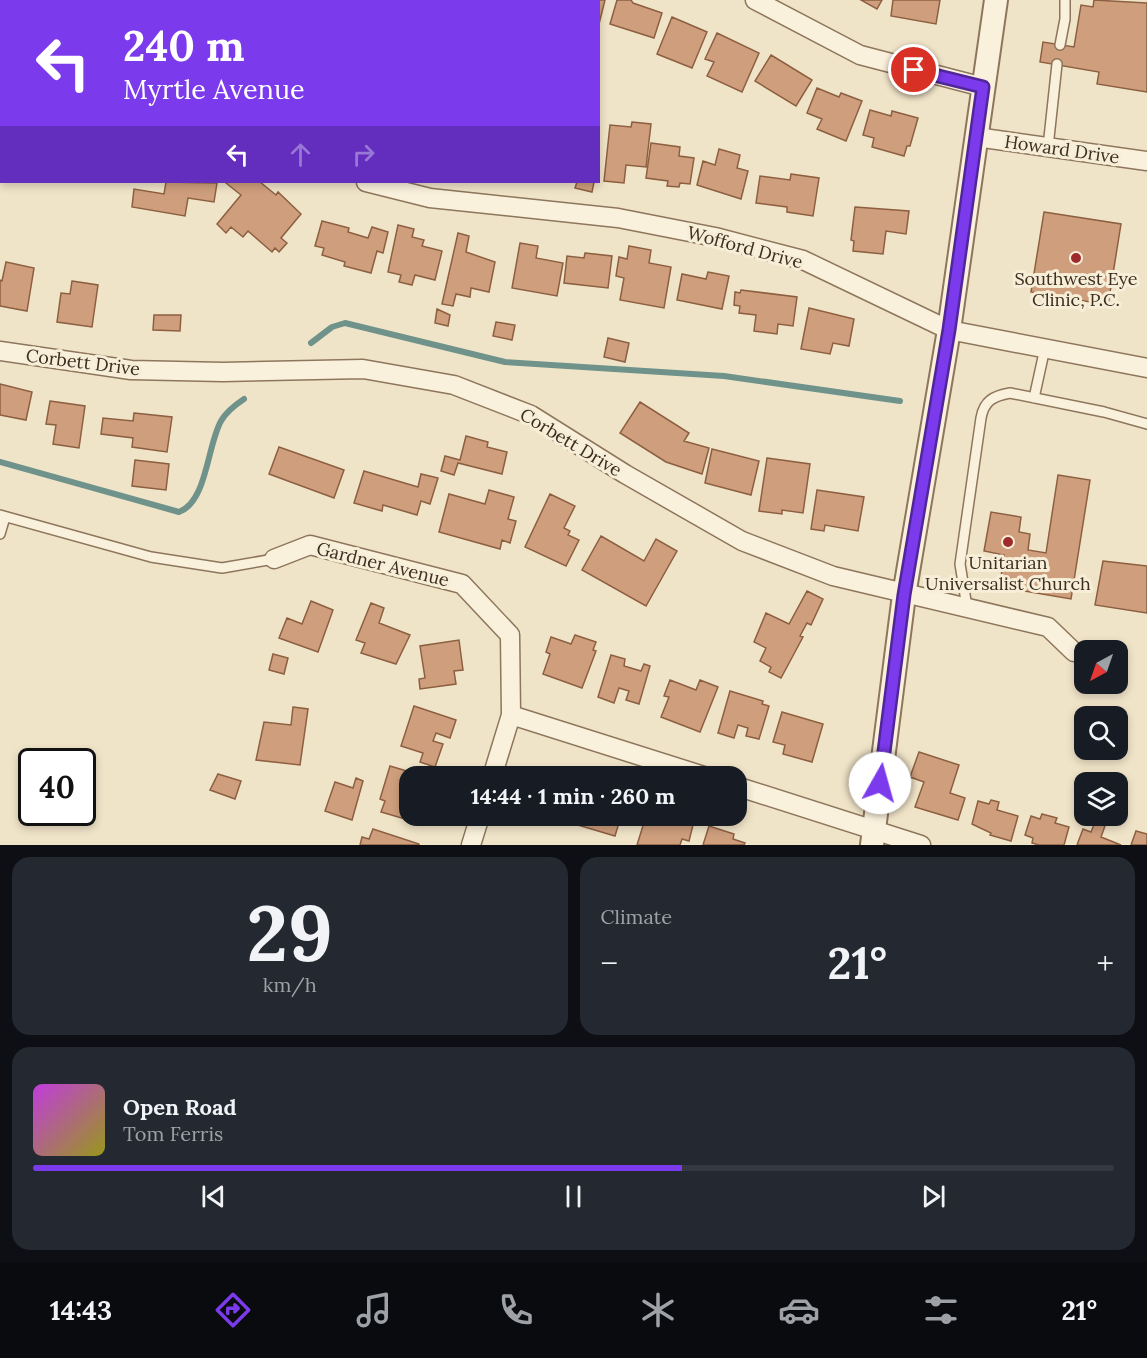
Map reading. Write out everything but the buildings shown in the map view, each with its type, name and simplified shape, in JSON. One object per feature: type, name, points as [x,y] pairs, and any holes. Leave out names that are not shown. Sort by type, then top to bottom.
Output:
[{"type":"street","points":[[755,0],[860,55],[983,87]]},
{"type":"street","points":[[873,837],[904,595],[949,330],[996,0]]},
{"type":"street","name":"Howard Drive","points":[[976,137],[1147,161]]},
{"type":"street","name":"Wofford Drive","points":[[370,183],[430,198],[618,218],[715,237],[803,261],[949,330],[1147,368]]},
{"type":"street","name":"Corbett Drive","points":[[0,351],[131,370],[222,372],[363,369],[454,385],[531,415],[625,474],[742,540],[833,576],[904,595],[967,607],[1048,627],[1074,652]]},
{"type":"street","name":"Gardner Avenue","points":[[273,559],[310,545],[462,584],[510,635],[511,715],[495,766]]},
{"type":"street","points":[[511,715],[672,766]]},
{"type":"street","points":[[747,790],[873,837],[921,845]]},
{"type":"street","points":[[471,845],[477,826]]},
{"type":"lane","points":[[1060,45],[1065,19],[1065,0]]},
{"type":"lane","points":[[1047,147],[1057,64]]},
{"type":"lane","points":[[1034,398],[1045,348]]},
{"type":"lane","points":[[967,607],[960,564],[982,409],[996,395],[1010,393],[1104,412],[1147,424]]},
{"type":"lane","points":[[0,534],[3,516],[163,559],[222,568],[273,559]]},
{"type":"waterway","points":[[311,343],[332,327],[345,323],[505,362],[724,376],[900,401]]},
{"type":"waterway","points":[[0,462],[179,512],[188,506],[201,485],[221,421],[244,399]]},
{"type":"place","name":"Southwest Eye Clinic, P.C.","points":[[1076,258]]},
{"type":"place","name":"Unitarian Universalist Church","points":[[1008,542]]},
{"type":"route","points":[[880,783],[904,595],[949,330],[983,87],[914,70]]}]
